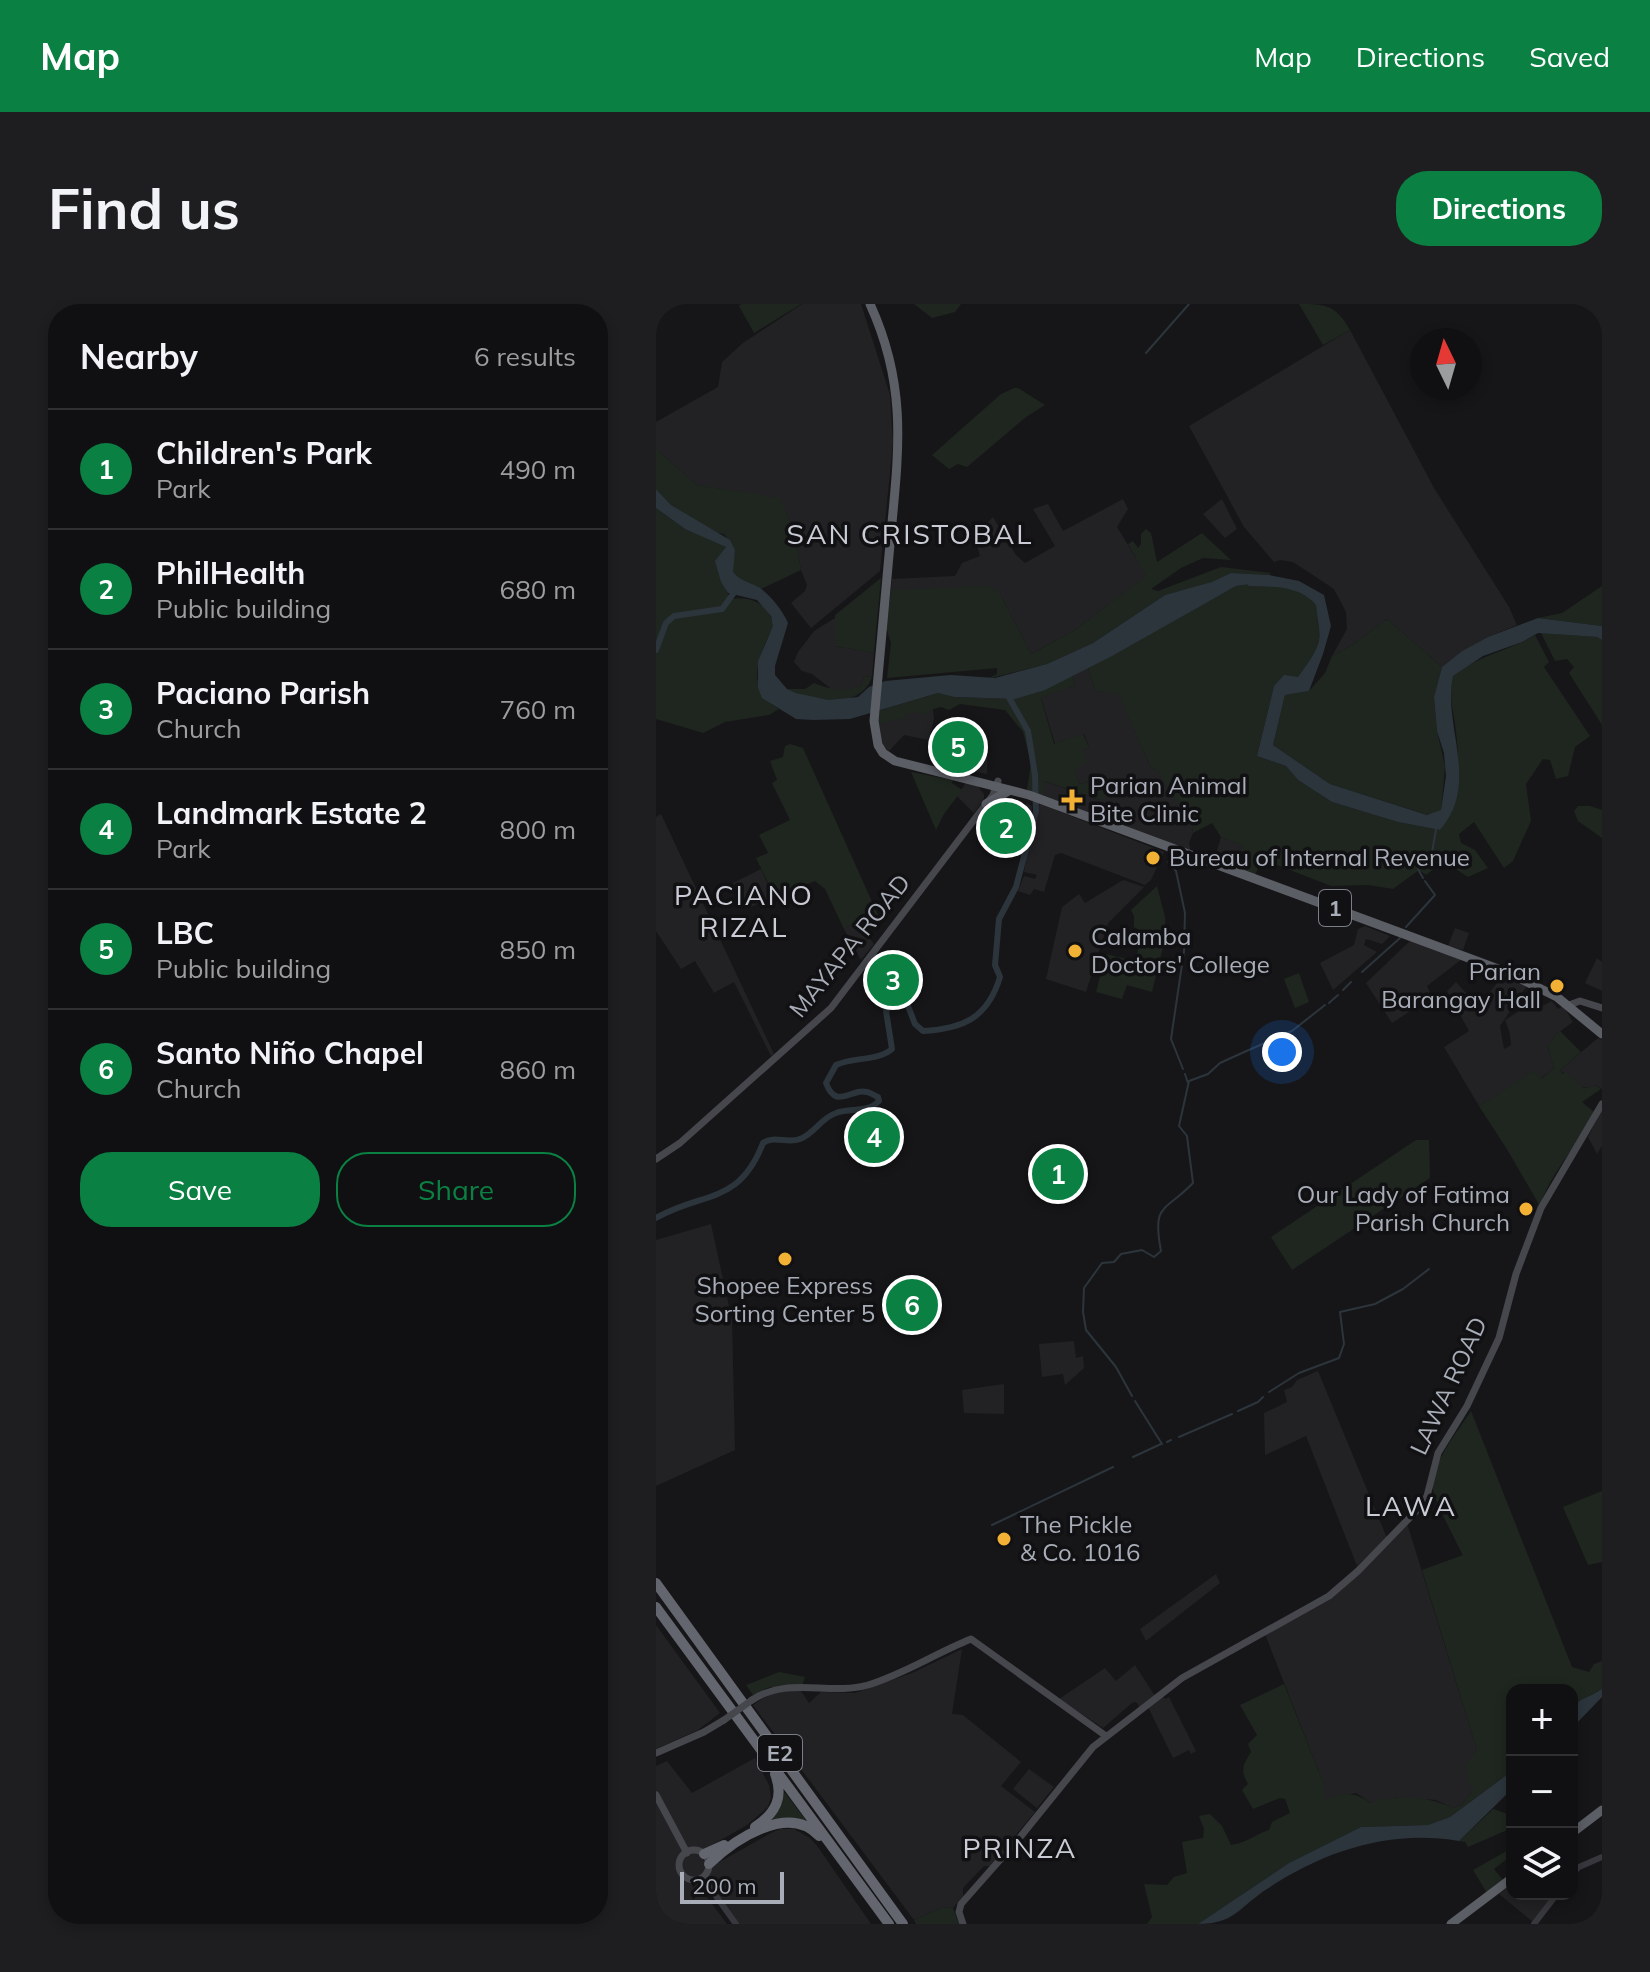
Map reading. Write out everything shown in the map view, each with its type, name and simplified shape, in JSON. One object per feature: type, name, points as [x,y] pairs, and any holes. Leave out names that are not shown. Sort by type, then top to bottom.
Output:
[{"type":"highway","name":"1","points":[[870,304],[887,347],[895,379],[900,433],[874,721],[878,745],[889,758],[907,765],[995,783],[1029,795]]},
{"type":"highway","name":"1","points":[[959,776],[965,774],[1044,800],[1509,973],[1569,1005],[1602,1034]]},
{"type":"highway","points":[[976,781],[985,790],[986,804],[1010,790]]},
{"type":"highway","name":"E2","points":[[656,1583],[903,1924]]},
{"type":"highway","name":"E2","points":[[656,1607],[889,1924]]},
{"type":"highway","points":[[707,1859],[715,1850],[754,1828],[775,1809],[779,1789],[765,1754]]},
{"type":"highway","points":[[1578,1828],[1602,1810]]},
{"type":"highway","points":[[707,1859],[767,1827],[793,1821],[809,1826],[833,1847]]},
{"type":"highway","points":[[1451,1924],[1506,1883]]},
{"type":"main road","name":"MAYAPA ROAD","points":[[656,1159],[680,1143],[831,1008],[986,804],[995,783]]},
{"type":"main road","points":[[1569,1005],[1574,1001],[1583,1001],[1602,1008]]},
{"type":"main road","name":"LAWA ROAD","points":[[963,1924],[959,1912],[961,1904],[1021,1836],[1087,1753],[1182,1678],[1329,1596],[1417,1512],[1425,1501],[1438,1453],[1467,1406],[1499,1338],[1516,1274],[1541,1208],[1589,1131],[1602,1104]]},
{"type":"main road","points":[[656,1753],[704,1732],[774,1689],[800,1686],[831,1690],[868,1684],[971,1639],[1106,1736]]},
{"type":"main road","points":[[656,1795],[687,1853]]},
{"type":"main road","points":[[696,1851],[707,1859],[708,1872],[703,1878],[695,1880],[683,1875],[680,1863],[687,1853],[696,1851]]},
{"type":"street","points":[[1578,1868],[1602,1857]]},
{"type":"street","points":[[703,1878],[736,1924]]},
{"type":"street","points":[[1534,1924],[1552,1900]]},
{"type":"shaded area","points":[[801,304],[754,333],[739,306]]},
{"type":"shaded area","points":[[802,304],[861,304],[890,395],[893,443],[880,571],[811,628],[791,603],[805,591],[807,585],[794,530],[780,499],[697,485],[656,449],[656,422],[718,387],[722,362],[743,343]]},
{"type":"shaded area","points":[[914,304],[961,304],[955,312],[932,318]]},
{"type":"shaded area","points":[[1299,304],[1335,311],[1350,330],[1323,345]]},
{"type":"shaded area","points":[[1350,330],[1434,488],[1509,607],[1517,625],[1462,651],[1442,667],[1387,619],[1332,656],[1347,629],[1346,612],[1334,589],[1293,562],[1274,562],[1244,527],[1189,426]]},
{"type":"shaded area","points":[[1014,388],[1045,405],[1026,417],[967,467],[958,464],[949,469],[932,455],[1001,394]]},
{"type":"shaded area","points":[[656,449],[697,485],[780,498],[794,530],[801,570],[761,589],[738,579],[732,572],[735,550],[724,534],[713,532],[671,505],[656,489]]},
{"type":"shaded area","points":[[656,489],[671,505],[730,540],[735,550],[733,572],[760,588],[783,613],[788,623],[775,675],[787,689],[828,700],[858,697],[869,687],[885,681],[951,675],[995,678],[1047,664],[1093,643],[1165,595],[1212,582],[1231,573],[1269,575],[1299,581],[1324,595],[1331,626],[1309,691],[1285,695],[1273,745],[1330,784],[1427,815],[1441,810],[1446,776],[1434,697],[1442,667],[1462,651],[1488,637],[1538,618],[1602,626],[1602,640],[1597,637],[1538,633],[1483,656],[1453,676],[1451,695],[1458,754],[1458,793],[1452,812],[1440,830],[1398,822],[1332,802],[1298,780],[1286,766],[1257,756],[1274,686],[1284,675],[1298,677],[1318,645],[1315,596],[1304,589],[1272,581],[1236,586],[1112,656],[1045,690],[1015,699],[954,697],[938,693],[850,719],[796,719],[762,698],[758,688],[758,661],[773,626],[771,616],[757,600],[728,593],[715,561],[726,547],[685,529],[656,508]]},
{"type":"shaded area","points":[[1123,499],[1128,509],[1117,527],[1147,576],[1075,630],[1031,654],[1000,594],[891,590],[892,579],[955,576],[962,563],[980,556],[974,536],[993,517],[1016,555],[1025,563],[1055,546],[1033,509],[1048,504],[1063,531]]},
{"type":"shaded area","points":[[1222,499],[1237,529],[1225,538],[1203,514]]},
{"type":"shaded area","points":[[656,508],[685,529],[723,544],[726,548],[719,568],[730,599],[752,600],[768,612],[774,626],[763,648],[757,671],[761,692],[779,709],[769,715],[725,722],[703,733],[656,719]]},
{"type":"shaded area","points":[[1146,529],[1151,533],[1157,562],[1202,533],[1231,560],[1203,558],[1181,568],[1151,589],[1158,591],[1221,567],[1271,573],[1231,573],[1212,583],[1165,595],[1093,643],[1047,664],[987,679],[997,674],[997,668],[887,678],[891,643],[886,627],[891,590],[989,586],[1000,594],[1031,654],[1075,630],[1146,576],[1128,544],[1133,541],[1138,548],[1141,534]]},
{"type":"shaded area","points":[[881,578],[874,653],[835,646],[835,615]]},
{"type":"shaded area","points":[[1272,581],[1304,589],[1315,596],[1319,639],[1314,654],[1298,678],[1274,686],[1257,756],[1286,766],[1298,780],[1332,802],[1398,822],[1440,830],[1451,804],[1458,761],[1451,697],[1453,676],[1535,635],[1549,662],[1544,667],[1590,736],[1575,747],[1568,776],[1556,779],[1550,760],[1543,759],[1526,784],[1531,821],[1513,861],[1504,868],[1474,822],[1459,834],[1461,843],[1475,850],[1488,868],[1468,877],[1451,866],[1439,865],[1426,875],[1419,870],[1393,889],[1368,885],[1331,886],[1262,859],[1255,875],[1236,868],[1244,846],[1221,837],[1212,823],[1193,833],[1192,825],[1184,814],[1185,807],[1176,801],[1157,770],[1151,768],[1118,693],[1095,691],[1088,667],[1236,586]]},
{"type":"shaded area","points":[[1602,586],[1602,626],[1538,618],[1562,613]]},
{"type":"shaded area","points":[[835,618],[835,646],[874,653],[872,676],[864,677],[861,686],[848,690],[834,691],[812,674],[802,671],[794,662],[814,631]]},
{"type":"shaded area","points":[[1387,619],[1442,667],[1434,697],[1445,766],[1441,811],[1428,815],[1330,784],[1273,745],[1285,695],[1309,691],[1325,673],[1332,656]]},
{"type":"shaded area","points":[[1541,633],[1597,637],[1602,640],[1602,725],[1569,673],[1574,667],[1567,659],[1555,661]]},
{"type":"shaded area","points":[[1088,667],[1095,691],[1118,692],[1151,768],[1157,770],[1185,808],[1184,814],[1192,825],[1191,851],[1043,796],[1043,781],[1100,800],[1103,778],[1080,784],[1073,768],[1089,747],[1084,734],[1055,744],[1041,697],[1075,685],[1072,675]]},
{"type":"shaded area","points":[[1072,675],[1075,685],[1041,698],[1054,744],[1083,734],[1089,747],[1083,751],[1087,763],[1074,769],[1080,784],[1103,778],[1109,796],[1100,800],[1044,781],[1043,796],[1027,790],[1031,763],[1023,732],[1005,710],[960,704],[949,710],[941,707],[930,710],[927,715],[917,712],[877,724],[878,711],[938,693],[954,697],[1015,699]]},
{"type":"shaded area","points":[[872,676],[867,687],[858,694],[836,700],[823,700],[787,689],[805,689],[814,683],[843,690],[861,686],[864,677]]},
{"type":"shaded area","points":[[932,702],[934,719],[929,740],[904,735],[889,751],[883,746],[876,721]]},
{"type":"shaded area","points":[[956,724],[988,737],[987,774],[941,765]]},
{"type":"shaded area","points":[[790,744],[803,748],[878,915],[870,925],[865,916],[844,929],[825,889],[815,881],[775,897],[756,858],[768,853],[759,835],[790,820],[772,783],[777,780],[770,761],[783,757],[785,746]]},
{"type":"shaded area","points":[[911,772],[953,780],[952,783],[962,790],[936,830]]},
{"type":"shaded area","points":[[967,781],[977,785],[984,794],[974,813],[957,796]]},
{"type":"shaded area","points":[[1000,798],[1002,810],[1010,817],[1017,808],[1021,810],[1027,803],[1032,806],[1018,852],[979,818],[992,802]]},
{"type":"shaded area","points":[[1040,804],[1164,852],[1151,880],[1145,885],[1061,853],[1055,855],[1044,892],[1034,889],[1030,895],[1018,891],[1024,876],[1035,879],[1037,875],[1024,872],[1031,831]]},
{"type":"shaded area","points":[[1578,806],[1602,810],[1602,838],[1578,821],[1574,811]]},
{"type":"shaded area","points":[[661,814],[774,1054],[771,1056],[734,982],[714,993],[695,961],[681,969],[656,931],[656,817]]},
{"type":"shaded area","points":[[1221,837],[1245,846],[1236,868],[1214,860]]},
{"type":"shaded area","points":[[761,869],[774,897],[746,909],[733,883]]},
{"type":"shaded area","name":"Calamba Doctors' College","points":[[1123,880],[1144,887],[1108,923],[1086,992],[1046,979],[1062,907],[1079,894],[1085,903]]},
{"type":"shaded area","points":[[1157,886],[1166,935],[1152,992],[1127,985],[1122,999],[1096,992],[1106,954],[1135,961],[1143,932],[1134,927],[1131,910]]},
{"type":"shaded area","points":[[856,921],[874,944],[861,960],[844,929]]},
{"type":"shaded area","points":[[1365,926],[1390,936],[1382,944],[1366,939],[1364,945],[1377,952],[1333,990],[1320,963],[1354,945],[1358,929]]},
{"type":"shaded area","points":[[1455,928],[1469,933],[1463,950],[1448,946]]},
{"type":"shaded area","points":[[1411,940],[1462,959],[1427,986],[1432,997],[1392,1023],[1366,983]]},
{"type":"shaded area","points":[[1597,958],[1602,962],[1602,991],[1585,983]]},
{"type":"shaded area","points":[[1299,973],[1309,1002],[1295,1008],[1284,979]]},
{"type":"shaded area","points":[[1503,975],[1528,984],[1500,1026],[1504,1049],[1511,1045],[1505,1020],[1532,1003],[1538,1008],[1552,1001],[1558,1009],[1563,1006],[1573,1022],[1555,1035],[1548,1048],[1554,1068],[1540,1079],[1534,1072],[1479,1106],[1444,1047],[1469,1031],[1447,991],[1456,982],[1481,1004]]},
{"type":"shaded area","points":[[1560,1031],[1581,1052],[1560,1070],[1582,1087],[1595,1085],[1601,1089],[1582,1102],[1594,1112],[1551,1181],[1540,1206],[1479,1106],[1534,1071],[1541,1079],[1554,1068],[1548,1048]]},
{"type":"shaded area","points":[[1598,1038],[1602,1040],[1602,1089],[1595,1085],[1590,1088],[1578,1086],[1560,1070]]},
{"type":"shaded area","points":[[1602,1110],[1602,1146],[1597,1154],[1588,1137]]},
{"type":"shaded area","points":[[1416,1140],[1429,1140],[1430,1178],[1292,1270],[1271,1237]]},
{"type":"shaded area","points":[[1050,1165],[1070,1171],[1065,1184],[1046,1177]]},
{"type":"shaded area","points":[[711,1224],[732,1320],[735,1450],[656,1486],[656,1240]]},
{"type":"shaded area","points":[[1074,1341],[1076,1358],[1083,1356],[1084,1368],[1065,1385],[1063,1374],[1042,1377],[1039,1344]]},
{"type":"shaded area","points":[[1318,1371],[1387,1538],[1357,1566],[1306,1436],[1265,1455],[1264,1413],[1287,1402],[1284,1390]]},
{"type":"shaded area","points":[[1004,1384],[1004,1414],[964,1413],[962,1390]]},
{"type":"shaded area","points":[[1471,1411],[1572,1667],[1589,1672],[1594,1664],[1602,1661],[1602,1689],[1578,1702],[1578,1684],[1506,1684],[1506,1775],[1450,1817],[1428,1825],[1361,1827],[1289,1863],[1198,1924],[1147,1924],[1152,1917],[1144,1884],[1167,1885],[1174,1877],[1187,1873],[1182,1842],[1203,1838],[1204,1829],[1199,1816],[1210,1814],[1222,1826],[1231,1845],[1269,1830],[1272,1822],[1290,1813],[1285,1799],[1280,1798],[1253,1809],[1242,1790],[1248,1784],[1243,1771],[1251,1752],[1248,1744],[1257,1735],[1240,1705],[1284,1684],[1324,1785],[1324,1800],[1348,1794],[1371,1803],[1380,1798],[1400,1797],[1427,1800],[1453,1808],[1462,1804],[1472,1792],[1465,1766],[1477,1750],[1422,1570],[1463,1555],[1433,1489],[1441,1458]]},
{"type":"shaded area","points":[[1602,1491],[1602,1562],[1588,1565],[1563,1507]]},
{"type":"shaded area","points":[[1407,1523],[1477,1750],[1472,1792],[1462,1804],[1453,1808],[1436,1800],[1396,1797],[1371,1803],[1356,1793],[1324,1801],[1324,1785],[1265,1634],[1333,1595]]},
{"type":"shaded area","points":[[1216,1574],[1220,1583],[1146,1641],[1140,1629]]},
{"type":"shaded area","points":[[656,1625],[720,1713],[698,1730],[656,1749]]},
{"type":"shaded area","points":[[962,1649],[952,1714],[963,1715],[1021,1762],[1001,1786],[1035,1812],[990,1866],[984,1866],[963,1888],[963,1896],[953,1908],[943,1907],[914,1920],[753,1705],[768,1695],[799,1688],[809,1703],[821,1692],[855,1693],[912,1673]]},
{"type":"shaded area","points":[[1135,1665],[1155,1696],[1140,1708],[1136,1702],[1132,1703],[1103,1728],[1059,1699],[1105,1668],[1116,1681]]},
{"type":"shaded area","points":[[779,1672],[805,1677],[802,1687],[770,1687],[753,1695],[746,1685]]},
{"type":"shaded area","points":[[1602,1689],[1602,1697],[1578,1722],[1578,1702]]},
{"type":"shaded area","points":[[1162,1695],[1165,1699],[1169,1697],[1196,1751],[1191,1754],[1189,1750],[1173,1758],[1148,1707]]},
{"type":"shaded area","points":[[755,1758],[769,1785],[771,1797],[768,1807],[747,1825],[707,1848],[714,1865],[771,1833],[794,1829],[818,1847],[871,1924],[737,1924],[707,1882],[701,1889],[727,1924],[656,1924],[656,1766],[667,1761],[692,1793]]},
{"type":"shaded area","points":[[1029,1769],[1054,1787],[1037,1808],[1013,1789]]},
{"type":"shaded area","points":[[1506,1775],[1506,1795],[1459,1841],[1408,1838],[1358,1846],[1289,1876],[1229,1918],[1198,1924],[1289,1863],[1361,1827],[1428,1825],[1450,1817]]},
{"type":"shaded area","points":[[782,1791],[808,1823],[797,1819],[769,1824]]},
{"type":"shaded area","points":[[1493,1809],[1506,1813],[1506,1831],[1468,1847],[1465,1842],[1459,1841]]},
{"type":"shaded area","points":[[1506,1851],[1506,1860],[1494,1869],[1503,1880],[1487,1893],[1473,1870]]},
{"type":"shaded area","points":[[1506,1900],[1550,1900],[1533,1922]]},
{"type":"shaded area","points":[[943,1907],[953,1908],[959,1924],[916,1924],[914,1920]]},
{"type":"waterway","points":[[1146,353],[1189,304]]},
{"type":"waterway","points":[[1250,583],[1297,588],[1320,605]]},
{"type":"waterway","points":[[656,650],[666,623],[674,616],[722,609],[736,590]]},
{"type":"waterway","points":[[656,1218],[731,1187],[743,1177],[763,1143],[800,1139],[831,1115],[869,1108],[879,1101],[878,1097],[864,1092],[836,1096],[826,1083],[836,1065],[880,1055],[892,1049],[886,1011],[894,1003],[906,1001],[915,1024],[923,1031],[962,1024],[989,1002],[1000,977],[995,965],[999,919],[1016,887],[1036,811],[1035,775],[1028,731],[1007,694]]},
{"type":"waterway","points":[[1423,878],[1418,869],[1432,852],[1436,830]]},
{"type":"waterway","points":[[1168,862],[1176,871],[1185,913],[1184,951],[1171,1039],[1183,1069]]},
{"type":"waterway","points":[[1406,927],[1435,895],[1425,881]]},
{"type":"waterway","points":[[1362,972],[1400,938]]},
{"type":"waterway","points":[[1343,990],[1351,982]]},
{"type":"waterway","points":[[1329,1003],[1338,995]]},
{"type":"waterway","points":[[1132,1396],[1116,1367],[1086,1330],[1084,1288],[1102,1263],[1114,1262],[1121,1254],[1142,1250],[1154,1257],[1161,1251],[1160,1216],[1193,1183],[1187,1136],[1179,1126],[1189,1081],[1208,1074],[1220,1063],[1292,1031],[1325,1005]]},
{"type":"waterway","points":[[1185,1074],[1188,1083]]},
{"type":"waterway","points":[[1269,1392],[1299,1373],[1339,1358],[1344,1344],[1340,1312],[1375,1304],[1403,1289],[1429,1269]]},
{"type":"waterway","points":[[1238,1411],[1263,1397]]},
{"type":"waterway","points":[[1135,1401],[1162,1444]]},
{"type":"waterway","points":[[1179,1437],[1232,1414]]},
{"type":"waterway","points":[[1167,1442],[1171,1440]]},
{"type":"waterway","points":[[1133,1457],[1161,1444]]},
{"type":"waterway","points":[[992,1525],[1113,1467]]},
{"type":"place","name":"LBC","points":[[958,747]]},
{"type":"place","name":"Parian Animal Bite Clinic","points":[[1072,800]]},
{"type":"place","name":"PhilHealth","points":[[1006,828]]},
{"type":"place","name":"Bureau of Internal Revenue","points":[[1153,858]]},
{"type":"place","name":"Calamba Doctors' College","points":[[1075,951]]},
{"type":"place","name":"Paciano Parish","points":[[893,980]]},
{"type":"place","name":"Parian Barangay Hall","points":[[1557,986]]},
{"type":"place","name":"Landmark Estate 2","points":[[874,1137]]},
{"type":"place","name":"Children's Park","points":[[1058,1174]]},
{"type":"place","name":"Our Lady of Fatima Parish Church","points":[[1526,1209]]},
{"type":"place","name":"Shopee Express Sorting Center 5","points":[[785,1259]]},
{"type":"place","name":"Santo Niño Chapel","points":[[912,1305]]},
{"type":"place","name":"The Pickle & Co. 1016","points":[[1004,1539]]},
{"type":"district","name":"SAN CRISTOBAL","points":[[910,534]]},
{"type":"district","name":"PACIANO RIZAL","points":[[744,911]]},
{"type":"district","name":"LAWA","points":[[1411,1506]]},
{"type":"district","name":"PRINZA","points":[[1020,1848]]}]
